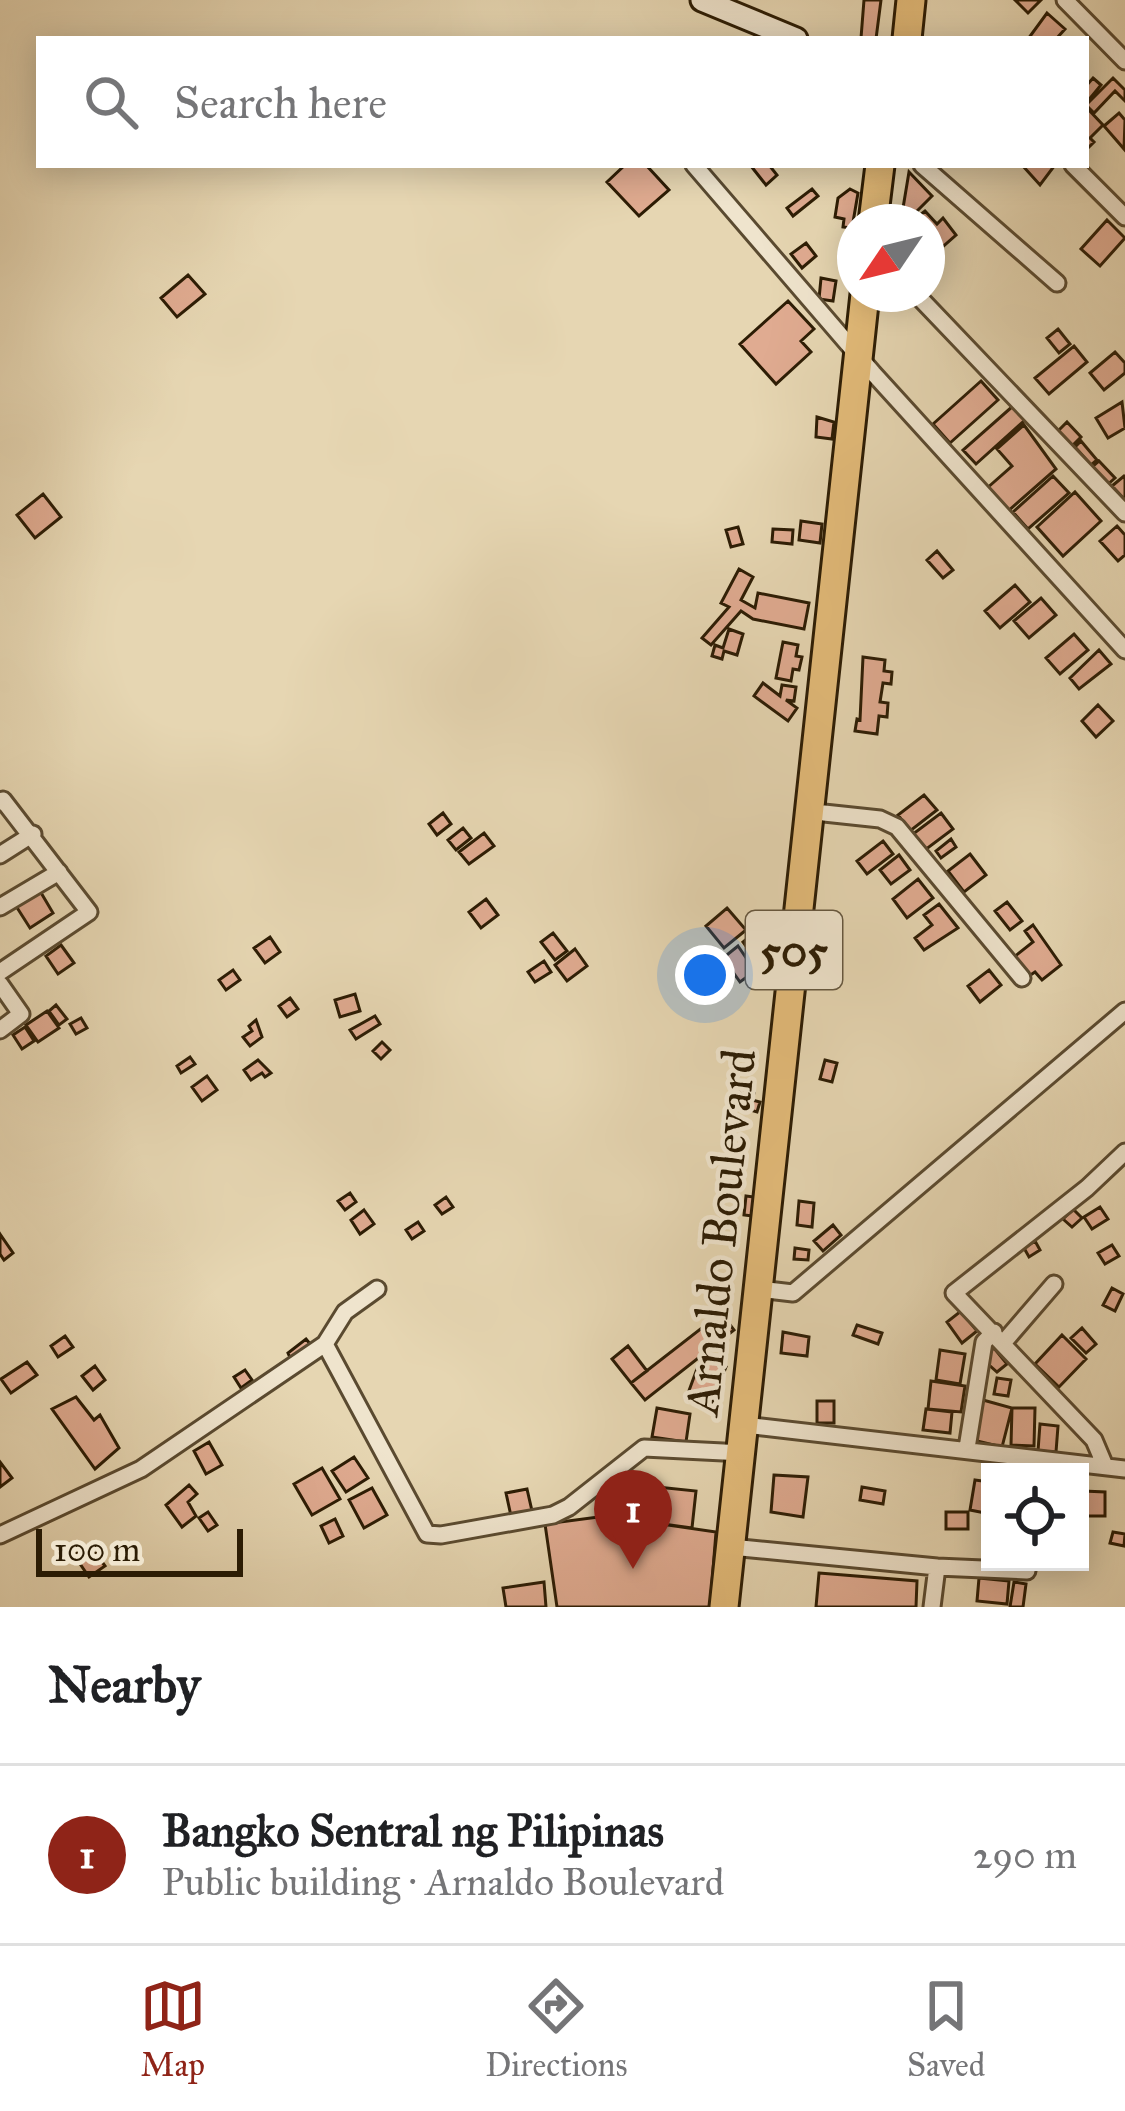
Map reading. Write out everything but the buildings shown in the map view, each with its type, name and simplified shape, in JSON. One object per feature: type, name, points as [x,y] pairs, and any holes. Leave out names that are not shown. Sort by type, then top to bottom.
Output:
[{"type":"highway","points":[[894,36],[898,0]]},
{"type":"highway","points":[[907,36],[911,0]]},
{"type":"highway","points":[[880,168],[881,204]]},
{"type":"highway","points":[[885,204],[892,168]]},
{"type":"highway","name":"Arnaldo Boulevard","points":[[865,312],[866,364]]},
{"type":"highway","name":"Arnaldo Boulevard","points":[[741,1607],[739,1548],[749,1435],[850,489],[876,312]]},
{"type":"highway","name":"Arnaldo Boulevard","points":[[807,895],[824,813],[823,760]]},
{"type":"highway","name":"Arnaldo Boulevard","points":[[724,1607],[739,1548]]},
{"type":"street","points":[[702,0],[789,36]]},
{"type":"street","points":[[1065,0],[1125,61]]},
{"type":"street","points":[[697,168],[1125,650]]},
{"type":"street","points":[[925,168],[1057,283]]},
{"type":"street","points":[[1076,168],[1125,218]]},
{"type":"street","points":[[933,312],[1125,513]]},
{"type":"street","points":[[0,802],[33,834],[89,912],[0,972]]},
{"type":"street","points":[[824,813],[880,819],[897,827],[1022,978]]},
{"type":"street","points":[[0,855],[33,834]]},
{"type":"street","points":[[0,907],[59,872]]},
{"type":"street","points":[[0,984],[21,1014],[0,1030]]},
{"type":"street","points":[[766,1290],[794,1293],[1125,1011]]},
{"type":"street","points":[[1105,1466],[1094,1440],[954,1294],[1088,1188],[1125,1152]]},
{"type":"street","points":[[968,1448],[984,1342],[999,1337],[1054,1284]]},
{"type":"street","points":[[0,1535],[141,1469],[325,1344],[345,1312],[377,1288]]},
{"type":"street","points":[[325,1344],[427,1534],[553,1515],[644,1448],[749,1435],[968,1448],[1125,1469]]},
{"type":"street","points":[[739,1548],[981,1568]]},
{"type":"street","points":[[932,1607],[938,1567]]},
{"type":"place","name":"Bangko Sentral ng Pilipinas","points":[[633,1569]]}]
